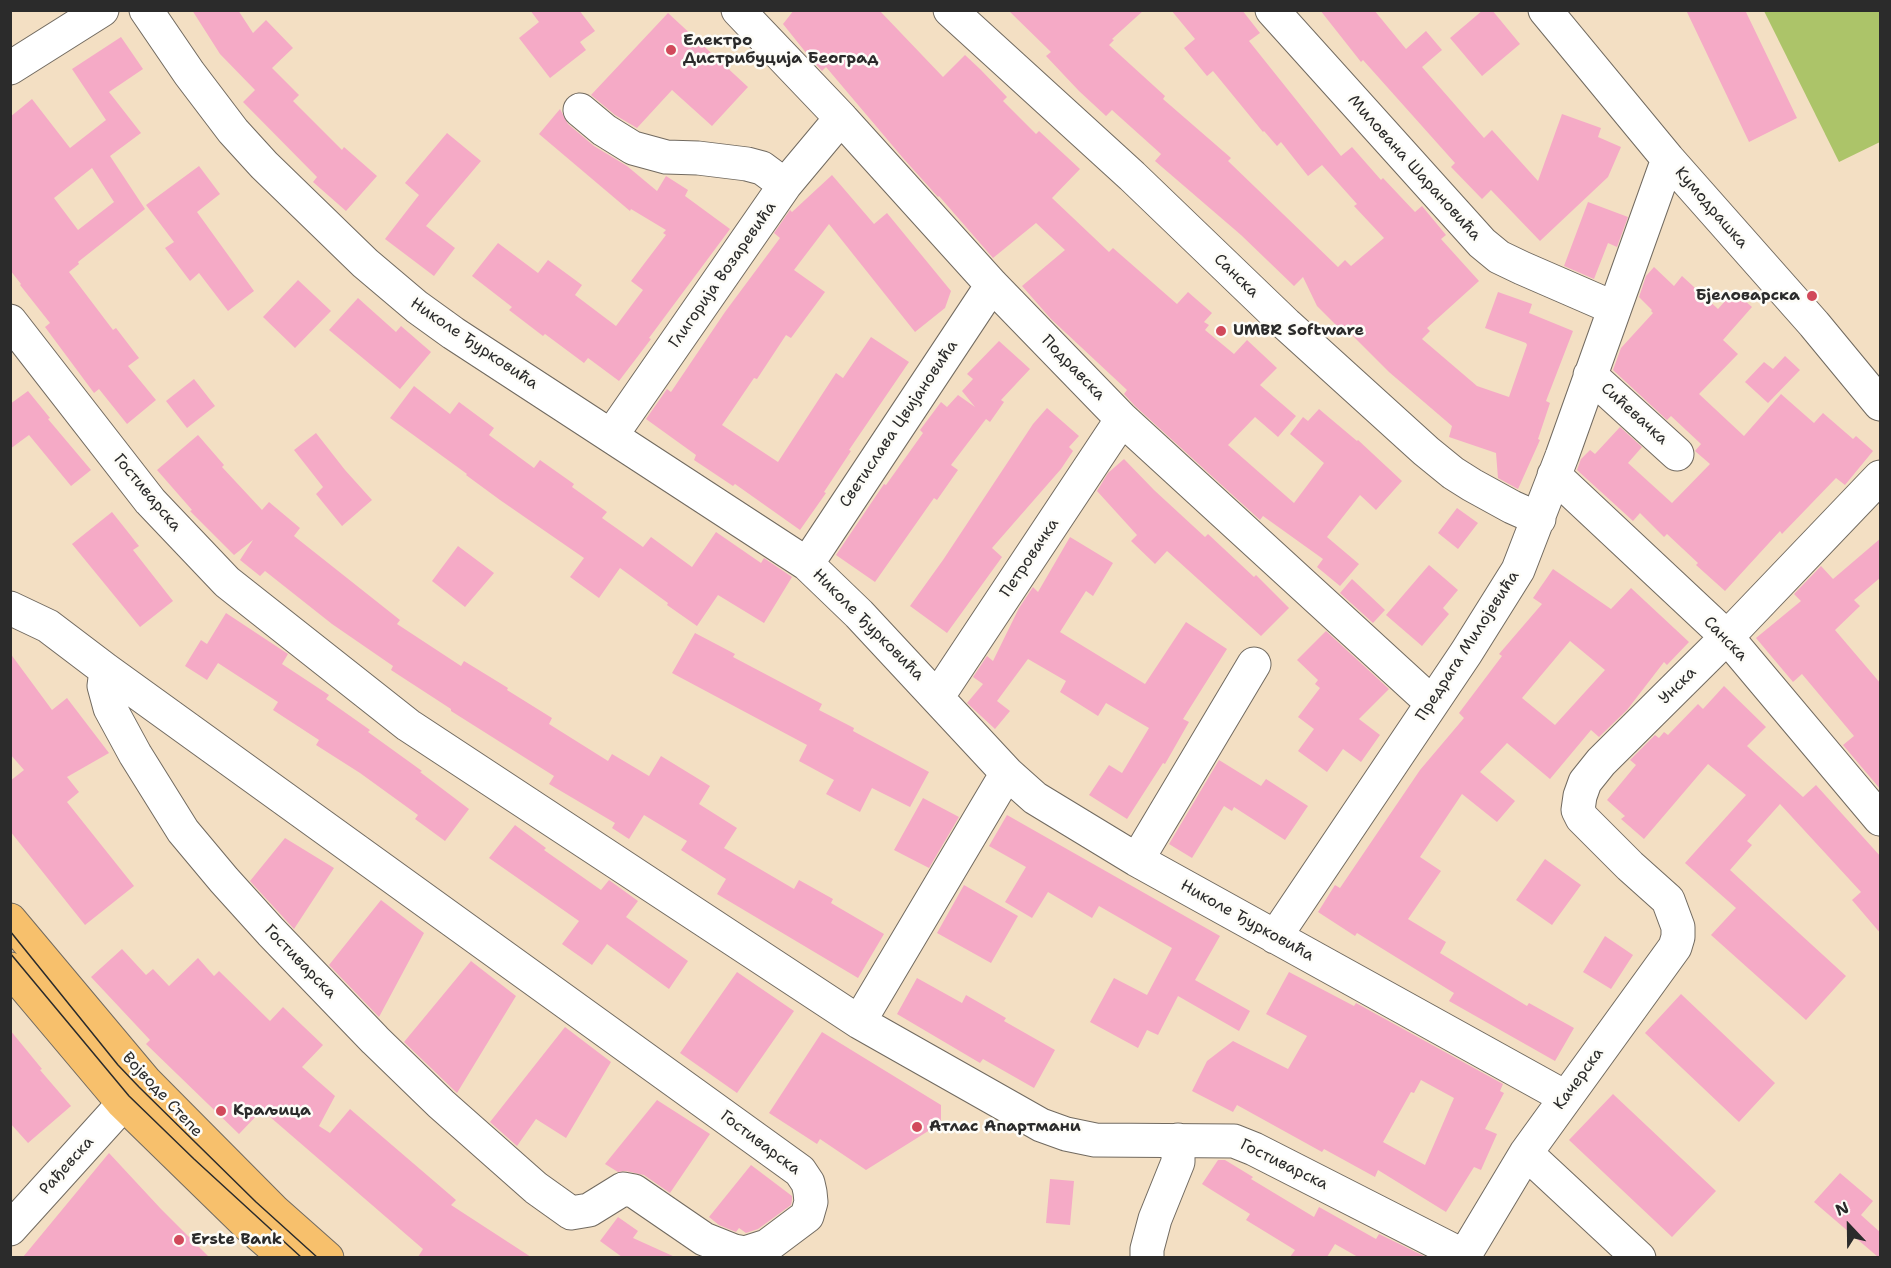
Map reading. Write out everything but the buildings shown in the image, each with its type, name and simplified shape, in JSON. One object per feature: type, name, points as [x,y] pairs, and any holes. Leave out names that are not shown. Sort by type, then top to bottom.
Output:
[{"type":"main road","name":"Војводе Степе","points":[[10,920],[134,1092],[246,1223],[286,1257]]},
{"type":"main road","name":"Војводе Степе","points":[[10,969],[134,1092],[327,1257]]},
{"type":"street","points":[[10,69],[102,10]]},
{"type":"street","name":"Николе Ђурковића","points":[[146,10],[189,73],[233,130],[264,165],[365,263],[417,307],[453,333],[807,564],[938,696],[1007,773],[1035,798],[1137,860],[1565,1097]]},
{"type":"street","name":"Подравска","points":[[738,10],[841,118],[992,285],[1122,419],[1432,703]]},
{"type":"street","name":"Санска","points":[[950,10],[1132,176],[1286,324],[1426,451],[1453,474],[1512,507],[1539,519]]},
{"type":"street","name":"Милована Шарановића","points":[[1272,10],[1482,243],[1499,257],[1614,308]]},
{"type":"street","name":"Кумодрашка","points":[[1545,10],[1668,159],[1814,324],[1881,404]]},
{"type":"street","points":[[580,110],[604,130],[633,148],[666,157],[747,164],[762,168],[785,185]]},
{"type":"street","name":"Глигорија Возаревића","points":[[610,436],[785,185],[841,118]]},
{"type":"street","name":"Предрага Милојевића","points":[[1275,937],[1518,570],[1539,519],[1668,159]]},
{"type":"street","name":"Светислава Цвијановића","points":[[807,564],[992,285]]},
{"type":"street","name":"Гостиварска","points":[[10,321],[150,501],[227,582],[408,725],[859,1022],[1027,1118],[1066,1134],[1095,1140],[1228,1140],[1241,1143],[1463,1257]]},
{"type":"street","name":"Сићевачка","points":[[1590,375],[1677,454]]},
{"type":"street","name":"Петровачка","points":[[938,696],[1122,419]]},
{"type":"street","name":"Санска","points":[[1554,476],[1726,637],[1881,819]]},
{"type":"street","name":"Унска","points":[[1668,900],[1586,824],[1578,810],[1585,782],[1601,762],[1881,477]]},
{"type":"street","points":[[10,608],[48,626],[106,670]]},
{"type":"street","points":[[1137,860],[1254,664]]},
{"type":"street","name":"Гостиварска","points":[[106,670],[800,1171],[808,1183],[810,1192],[811,1202],[807,1216],[767,1246],[745,1253],[704,1239],[634,1191],[623,1188],[589,1210],[571,1213],[536,1188],[441,1104],[367,1032],[271,933],[183,831],[135,754],[110,708],[104,686],[106,670]]},
{"type":"street","points":[[859,1022],[1007,773]]},
{"type":"street","name":"Качерска","points":[[1463,1257],[1526,1153],[1675,947],[1678,927],[1668,900]]},
{"type":"street","name":"Рађевска","points":[[10,1229],[134,1092]]},
{"type":"street","points":[[1148,1257],[1147,1249],[1155,1219],[1178,1162],[1178,1140]]},
{"type":"street","points":[[1526,1153],[1639,1257]]},
{"type":"green space","points":[[1764,11],[1880,11],[1880,142],[1839,162]]},
{"type":"tram line","points":[[10,931],[118,1065],[256,1202],[318,1258]]},
{"type":"tram line","points":[[10,953],[129,1096],[302,1258]]},
{"type":"place","name":"Електро Дистрибуција Београд","points":[[671,50]]},
{"type":"place","name":"Бјеловарска","points":[[1812,296]]},
{"type":"place","name":"UMBR Software","points":[[1221,331]]},
{"type":"place","name":"Краљица","points":[[221,1111]]},
{"type":"place","name":"Атлас Апартмани","points":[[917,1127]]},
{"type":"place","name":"Erste Bank","points":[[179,1240]]}]
